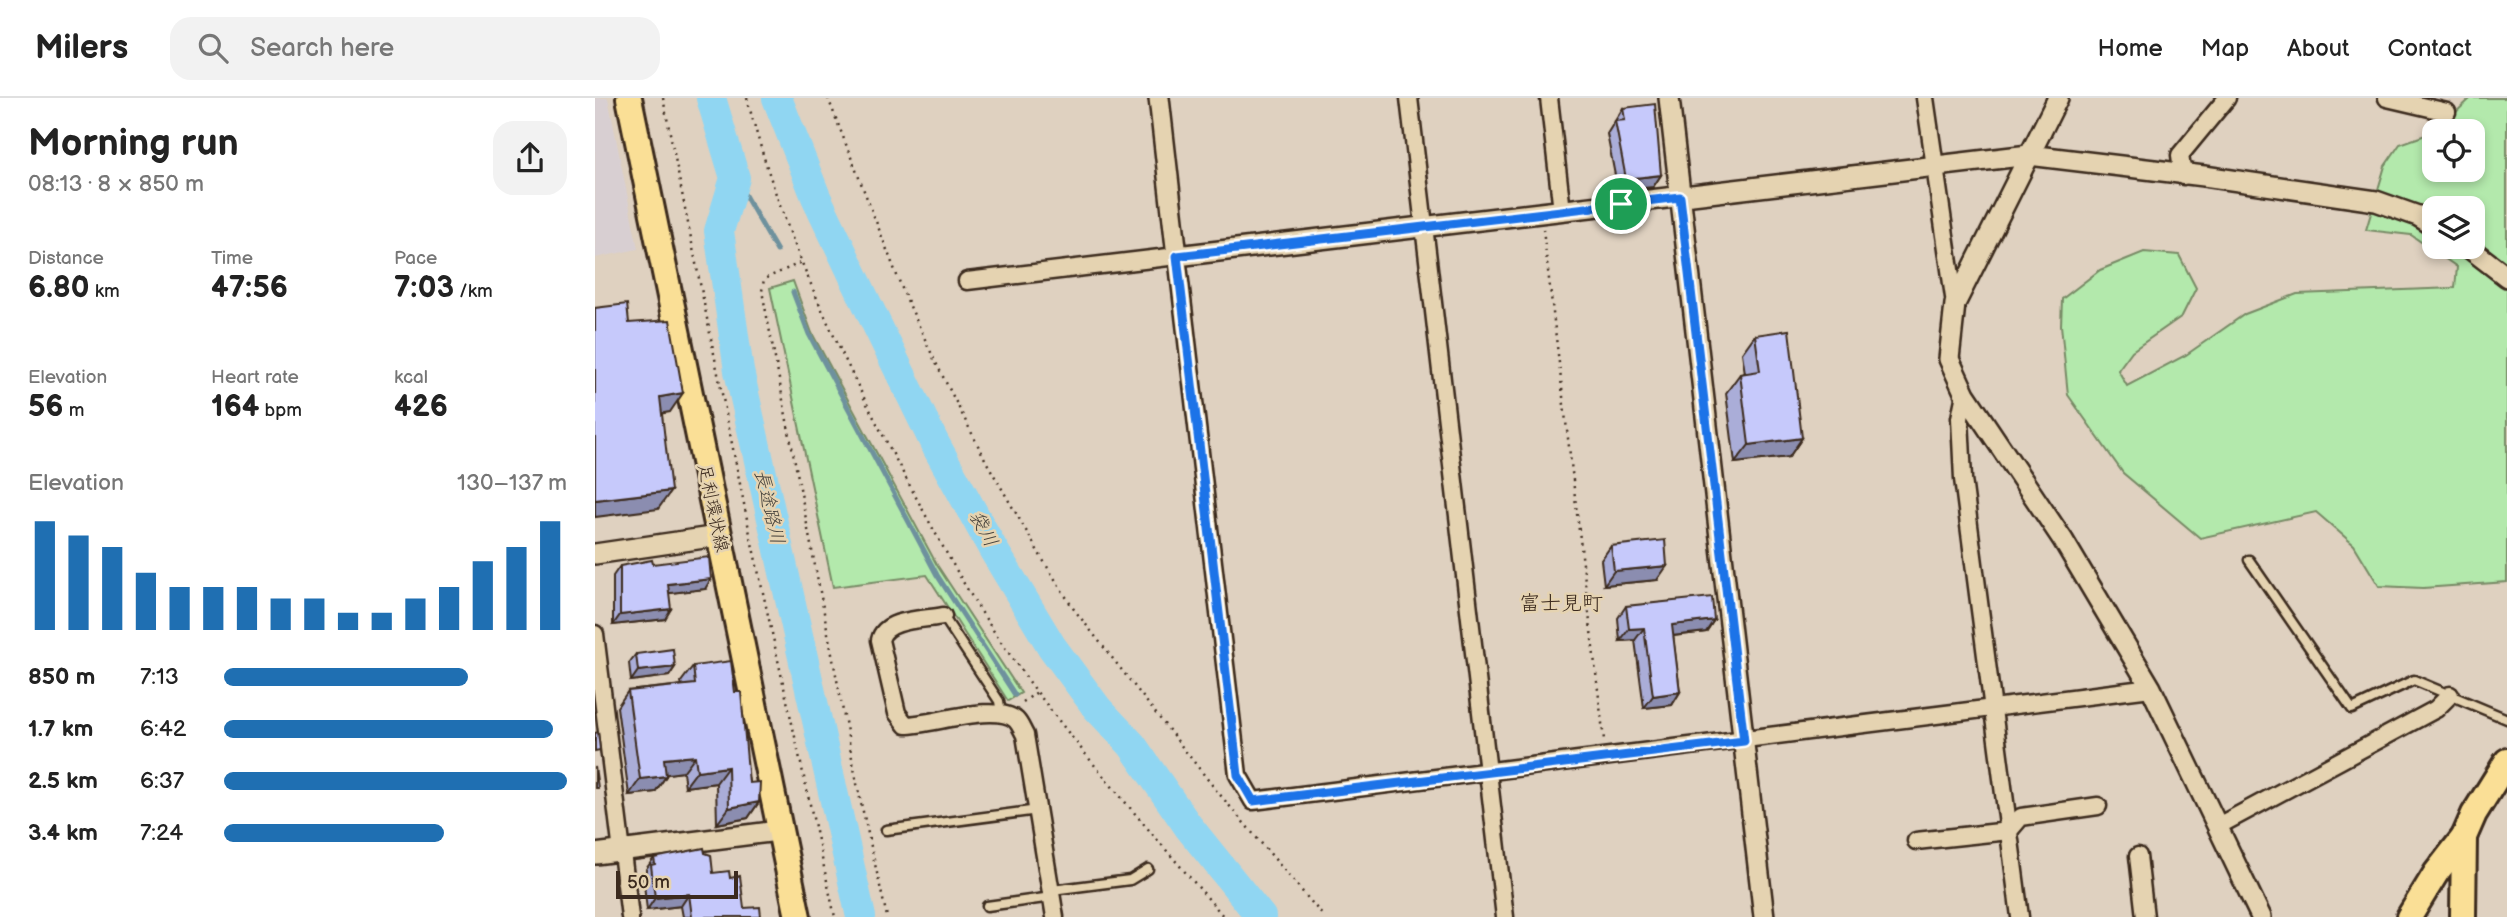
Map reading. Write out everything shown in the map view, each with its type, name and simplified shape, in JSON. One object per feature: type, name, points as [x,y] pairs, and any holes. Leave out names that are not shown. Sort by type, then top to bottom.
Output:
[{"type":"main road","name":"足利環状線","points":[[629,98],[778,831],[798,917]]},
{"type":"main road","points":[[2409,917],[2436,873],[2464,837],[2474,814],[2507,761]]},
{"type":"main road","points":[[2463,917],[2464,837]]},
{"type":"street","points":[[1159,98],[1238,775],[1253,801],[2151,688]]},
{"type":"street","points":[[1409,98],[1505,917]]},
{"type":"street","points":[[1549,98],[1562,211]]},
{"type":"street","points":[[1669,98],[1765,917]]},
{"type":"street","points":[[1925,98],[1933,168],[1955,304],[1949,359],[1965,394],[2063,540],[2151,688],[2218,826],[2257,915]]},
{"type":"street","points":[[1955,304],[2058,98]]},
{"type":"street","points":[[2387,98],[2447,112]]},
{"type":"street","points":[[2183,176],[2181,155],[2220,100]]},
{"type":"street","points":[[967,281],[1425,229],[2029,155],[2183,176],[2204,176],[2377,201],[2422,218]]},
{"type":"street","points":[[2483,259],[2507,277]]},
{"type":"street","points":[[1965,394],[1960,418],[1963,479],[2020,917]]},
{"type":"street","points":[[595,554],[718,536]]},
{"type":"street","points":[[943,616],[890,626],[882,633],[880,640],[900,720],[906,725],[913,725],[1001,713],[1017,721],[1025,735],[1055,917]]},
{"type":"street","points":[[595,634],[630,917]]},
{"type":"street","points":[[2218,826],[2436,709],[2450,695]]},
{"type":"street","points":[[1916,841],[2009,831],[2021,817],[2098,806]]},
{"type":"street","points":[[595,854],[778,831]]},
{"type":"street","points":[[2138,856],[2145,917]]},
{"type":"lane","points":[[2249,560],[2352,709],[2414,680],[2507,719]]},
{"type":"lane","points":[[943,616],[999,701],[1001,713]]},
{"type":"lane","points":[[886,830],[1038,810]]},
{"type":"lane","points":[[987,906],[1130,880],[1148,869]]},
{"type":"path","points":[[663,98],[750,534],[835,917]]},
{"type":"path","points":[[747,98],[765,167],[800,264],[883,436],[945,550],[995,632],[1037,692],[1110,785],[1224,917]]},
{"type":"path","points":[[828,98],[913,314],[956,403],[1043,560],[1073,608],[1107,652],[1216,790],[1324,917]]},
{"type":"path","points":[[1541,214],[1606,757]]},
{"type":"path","points":[[800,264],[764,279],[762,291],[859,794],[887,917]]},
{"type":"path","points":[[1023,702],[1037,692]]},
{"type":"shaded area","points":[[595,98],[608,98],[638,249],[595,258]]},
{"type":"green space","points":[[2471,98],[2507,98],[2507,582],[2423,588],[2379,586],[2354,545],[2316,512],[2200,538],[2123,473],[2068,395],[2061,325],[2062,299],[2100,270],[2144,252],[2179,255],[2196,288],[2182,316],[2132,351],[2118,370],[2127,386],[2186,355],[2245,314],[2297,294],[2455,288],[2457,267],[2446,259],[2485,259],[2485,196],[2422,196],[2422,243],[2411,235],[2366,230],[2385,166],[2400,144],[2422,136],[2422,182],[2485,182],[2485,119],[2449,119]]},
{"type":"green space","points":[[793,281],[812,333],[937,565],[1021,693],[1008,701],[927,575],[833,587],[770,288]]},
{"type":"building","points":[[1655,104],[1661,175],[1626,179],[1615,121],[1625,120],[1623,108]]},
{"type":"building","points":[[627,304],[629,323],[670,320],[683,393],[660,397],[671,491],[595,500],[595,308]]},
{"type":"building","points":[[1789,330],[1802,438],[1749,445],[1740,374],[1760,371],[1755,335]]},
{"type":"building","points":[[1665,540],[1667,566],[1614,571],[1611,546]]},
{"type":"building","points":[[709,557],[711,579],[668,584],[671,609],[620,615],[620,566],[652,560],[653,564]]},
{"type":"building","points":[[1712,597],[1714,620],[1672,625],[1680,692],[1653,696],[1644,628],[1629,629],[1626,606]]},
{"type":"building","points":[[673,649],[675,667],[638,671],[636,654]]},
{"type":"building","points":[[731,661],[735,692],[741,692],[749,783],[760,782],[759,802],[729,808],[728,767],[697,771],[695,756],[664,759],[666,776],[640,779],[628,691],[695,684],[693,666]]},
{"type":"building","points":[[598,732],[600,750],[595,751],[595,733]]},
{"type":"building","points":[[595,767],[598,788],[595,788]]},
{"type":"building","points":[[704,848],[705,853],[711,855],[713,873],[729,871],[730,878],[740,876],[744,908],[760,907],[761,917],[692,917],[689,894],[655,898],[651,865],[655,864],[654,858]]},
{"type":"waterway","name":"長途路川","points":[[711,98],[735,178],[719,231],[739,371],[861,917]]},
{"type":"waterway","name":"袋川","points":[[777,98],[816,197],[876,323],[934,442],[993,549],[1052,647],[1097,708],[1132,745],[1188,826],[1261,917]]},
{"type":"waterway","points":[[735,178],[777,251]]},
{"type":"waterway","points":[[793,292],[809,334],[937,575],[1015,695]]},
{"type":"district","name":"富士見町","points":[[1561,603]]},
{"type":"route","points":[[1680,197],[1744,741],[1253,801],[1238,775],[1177,256],[1621,204],[1680,197]]}]
